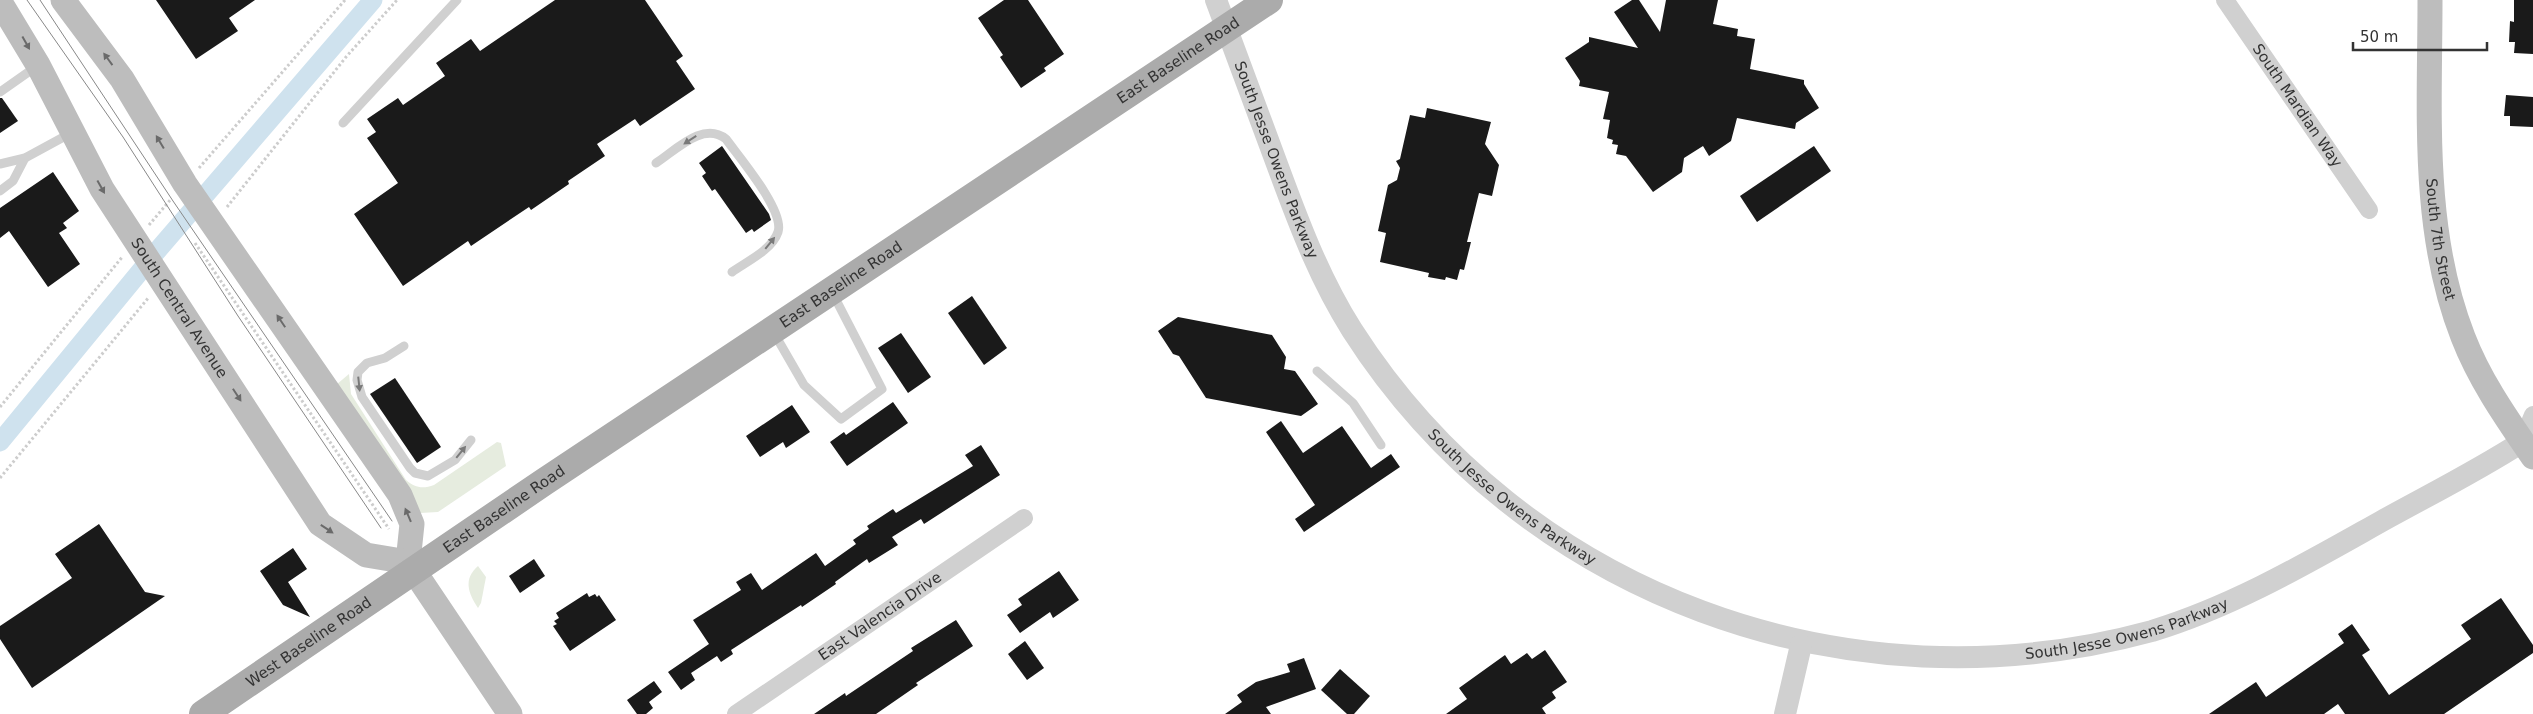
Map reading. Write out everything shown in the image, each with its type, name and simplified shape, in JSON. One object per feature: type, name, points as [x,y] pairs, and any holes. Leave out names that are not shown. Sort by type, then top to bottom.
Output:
[{"type":"main road","points":[[62,0],[122,79],[219,217],[241,262],[400,495],[412,524],[411,567],[510,714]]},
{"type":"main road","name":"East Baseline Road","points":[[411,567],[832,292],[1269,0]]},
{"type":"main road","name":"South 7th Street","points":[[2430,0],[2430,129],[2433,206],[2444,272],[2463,337],[2477,368],[2495,401],[2529,446]]},
{"type":"main road","name":"South Central Avenue","points":[[0,2],[38,65],[102,189],[320,524],[366,555],[411,567]]},
{"type":"main road","name":"West Baseline Road","points":[[204,714],[411,567]]},
{"type":"street","name":"South Jesse Owens Parkway","points":[[1216,0],[1302,233],[1327,287],[1376,366],[1424,425],[1478,478],[1557,542],[1588,561],[1655,596],[1705,617],[1801,645],[1887,660],[1967,662],[2040,656],[2077,650],[2152,631],[2238,599],[2497,458],[2529,446]]},
{"type":"street","name":"South Mardian Way","points":[[2225,0],[2369,210]]},
{"type":"street","points":[[2529,446],[2533,415]]},
{"type":"street","name":"East Valencia Drive","points":[[736,714],[1024,518]]},
{"type":"street","points":[[1785,714],[1801,645]]},
{"type":"lane","points":[[343,123],[457,0]]},
{"type":"lane","points":[[0,92],[38,65]]},
{"type":"lane","points":[[0,164],[25,158],[73,131]]},
{"type":"lane","points":[[656,163],[701,133],[719,134],[726,139],[772,205],[779,221],[778,233],[766,248],[732,272]]},
{"type":"lane","points":[[0,191],[13,182],[25,158]]},
{"type":"lane","points":[[772,331],[804,385],[841,419],[882,389],[832,292]]},
{"type":"lane","points":[[404,346],[384,358],[367,363],[358,372],[357,380],[362,397],[410,468],[415,474],[428,476],[455,460],[470,440]]},
{"type":"lane","points":[[1317,371],[1353,403],[1381,445]]},
{"type":"path","points":[[190,178],[345,0]]},
{"type":"path","points":[[219,217],[346,58],[398,0]]},
{"type":"path","points":[[0,407],[136,240]]},
{"type":"path","points":[[195,243],[394,536]]},
{"type":"path","points":[[0,478],[162,281]]},
{"type":"shaded area","points":[[349,374],[351,394],[406,480],[413,485],[426,487],[434,485],[497,442],[501,443],[506,466],[438,512],[420,513],[330,390]]},
{"type":"shaded area","points":[[478,566],[486,577],[481,603],[478,608],[470,592],[469,581],[473,571]]},
{"type":"building","points":[[156,0],[255,0],[229,18],[238,31],[196,59]]},
{"type":"building","points":[[555,0],[645,0],[683,56],[676,61],[695,89],[640,126],[635,119],[597,144],[605,156],[568,181],[569,184],[531,210],[529,207],[471,246],[468,241],[403,286],[354,214],[398,183],[367,138],[376,132],[367,119],[398,98],[403,105],[445,76],[436,63],[471,39],[480,51]]},
{"type":"building","points":[[1004,0],[1028,0],[1064,54],[1044,68],[1046,71],[1021,88],[1000,57],[1003,55],[978,18]]},
{"type":"building","points":[[1632,0],[1639,0],[1660,32],[1666,0],[1718,0],[1713,24],[1738,29],[1737,36],[1755,39],[1750,69],[1804,80],[1804,84],[1819,108],[1796,123],[1795,129],[1737,118],[1731,141],[1709,156],[1703,146],[1684,158],[1682,172],[1653,192],[1626,156],[1616,154],[1618,145],[1612,144],[1613,140],[1607,138],[1610,120],[1603,119],[1609,92],[1579,86],[1580,81],[1565,58],[1589,42],[1589,37],[1638,48],[1614,12]]},
{"type":"building","points":[[2514,0],[2533,0],[2533,54],[2514,53],[2515,42],[2509,42],[2510,21],[2514,22]]},
{"type":"building","points":[[2506,95],[2533,97],[2533,127],[2510,126],[2510,116],[2504,116]]},
{"type":"building","points":[[0,98],[2,98],[18,121],[0,133]]},
{"type":"building","points":[[1427,108],[1491,122],[1485,144],[1499,165],[1492,196],[1479,193],[1467,242],[1471,242],[1464,270],[1460,269],[1457,280],[1446,277],[1445,280],[1428,277],[1429,273],[1380,262],[1386,233],[1378,231],[1388,185],[1397,180],[1400,168],[1396,161],[1400,159],[1410,115],[1425,118]]},
{"type":"building","points":[[722,146],[769,214],[771,220],[754,232],[752,229],[746,233],[715,189],[712,191],[702,176],[706,173],[699,163]]},
{"type":"building","points":[[1814,146],[1831,171],[1757,222],[1740,196]]},
{"type":"building","points":[[53,172],[79,211],[63,223],[67,228],[59,233],[80,264],[48,287],[9,231],[0,238],[0,208]]},
{"type":"building","points":[[972,296],[1007,348],[984,365],[948,313]]},
{"type":"building","points":[[1178,317],[1272,335],[1286,357],[1284,369],[1295,371],[1318,404],[1301,416],[1206,398],[1179,356],[1173,354],[1158,331]]},
{"type":"building","points":[[901,333],[931,377],[908,393],[878,348]]},
{"type":"building","points":[[395,378],[441,447],[417,463],[370,394]]},
{"type":"building","points":[[893,402],[908,423],[847,466],[830,442],[844,432],[846,435]]},
{"type":"building","points":[[792,405],[810,432],[786,448],[783,442],[760,457],[746,436]]},
{"type":"building","points":[[1281,421],[1303,453],[1342,426],[1371,468],[1391,454],[1400,467],[1304,532],[1295,519],[1315,505],[1266,432]]},
{"type":"building","points":[[981,445],[1000,475],[924,524],[921,519],[892,537],[898,545],[869,563],[867,559],[835,582],[836,584],[802,607],[801,605],[731,650],[733,654],[721,662],[717,656],[691,673],[695,680],[681,690],[668,672],[709,644],[693,620],[741,590],[736,582],[751,573],[762,590],[816,553],[825,566],[856,544],[853,540],[869,529],[867,526],[893,509],[896,513],[973,466],[965,455]]},
{"type":"building","points":[[99,524],[145,592],[165,596],[32,688],[0,639],[0,626],[72,578],[55,554]]},
{"type":"building","points":[[293,548],[307,569],[288,582],[310,617],[283,605],[260,571]]},
{"type":"building","points":[[534,559],[545,576],[520,593],[509,576]]},
{"type":"building","points":[[1059,571],[1079,600],[1053,618],[1050,612],[1020,633],[1007,615],[1022,605],[1018,599]]},
{"type":"building","points":[[587,593],[589,597],[595,594],[597,597],[599,595],[616,620],[570,651],[553,626],[557,624],[554,621],[559,618],[556,613]]},
{"type":"building","points":[[2501,598],[2533,645],[2533,653],[2444,714],[2345,714],[2338,704],[2324,714],[2209,714],[2256,682],[2266,697],[2344,643],[2338,634],[2352,624],[2370,650],[2362,655],[2389,695],[2471,639],[2461,625]]},
{"type":"building","points":[[956,620],[973,646],[916,683],[918,685],[876,714],[814,714],[845,693],[846,696],[913,651],[911,648]]},
{"type":"building","points":[[1025,641],[1044,668],[1027,680],[1008,654]]},
{"type":"building","points":[[1545,650],[1567,682],[1552,692],[1556,698],[1542,708],[1546,714],[1446,714],[1467,699],[1459,688],[1505,655],[1511,664],[1527,653],[1532,659]]},
{"type":"building","points":[[1304,658],[1316,689],[1266,707],[1271,714],[1225,714],[1242,702],[1237,695],[1256,682],[1290,672],[1287,664]]},
{"type":"building","points":[[1340,669],[1370,696],[1354,714],[1347,714],[1321,690]]},
{"type":"building","points":[[654,681],[662,692],[649,702],[653,708],[646,714],[637,714],[627,700]]},
{"type":"waterway","points":[[0,442],[157,251],[373,0]]},
{"type":"tram line","points":[[27,0],[123,137],[238,316],[381,528]]},
{"type":"tram line","points":[[40,0],[173,201],[392,521]]}]
